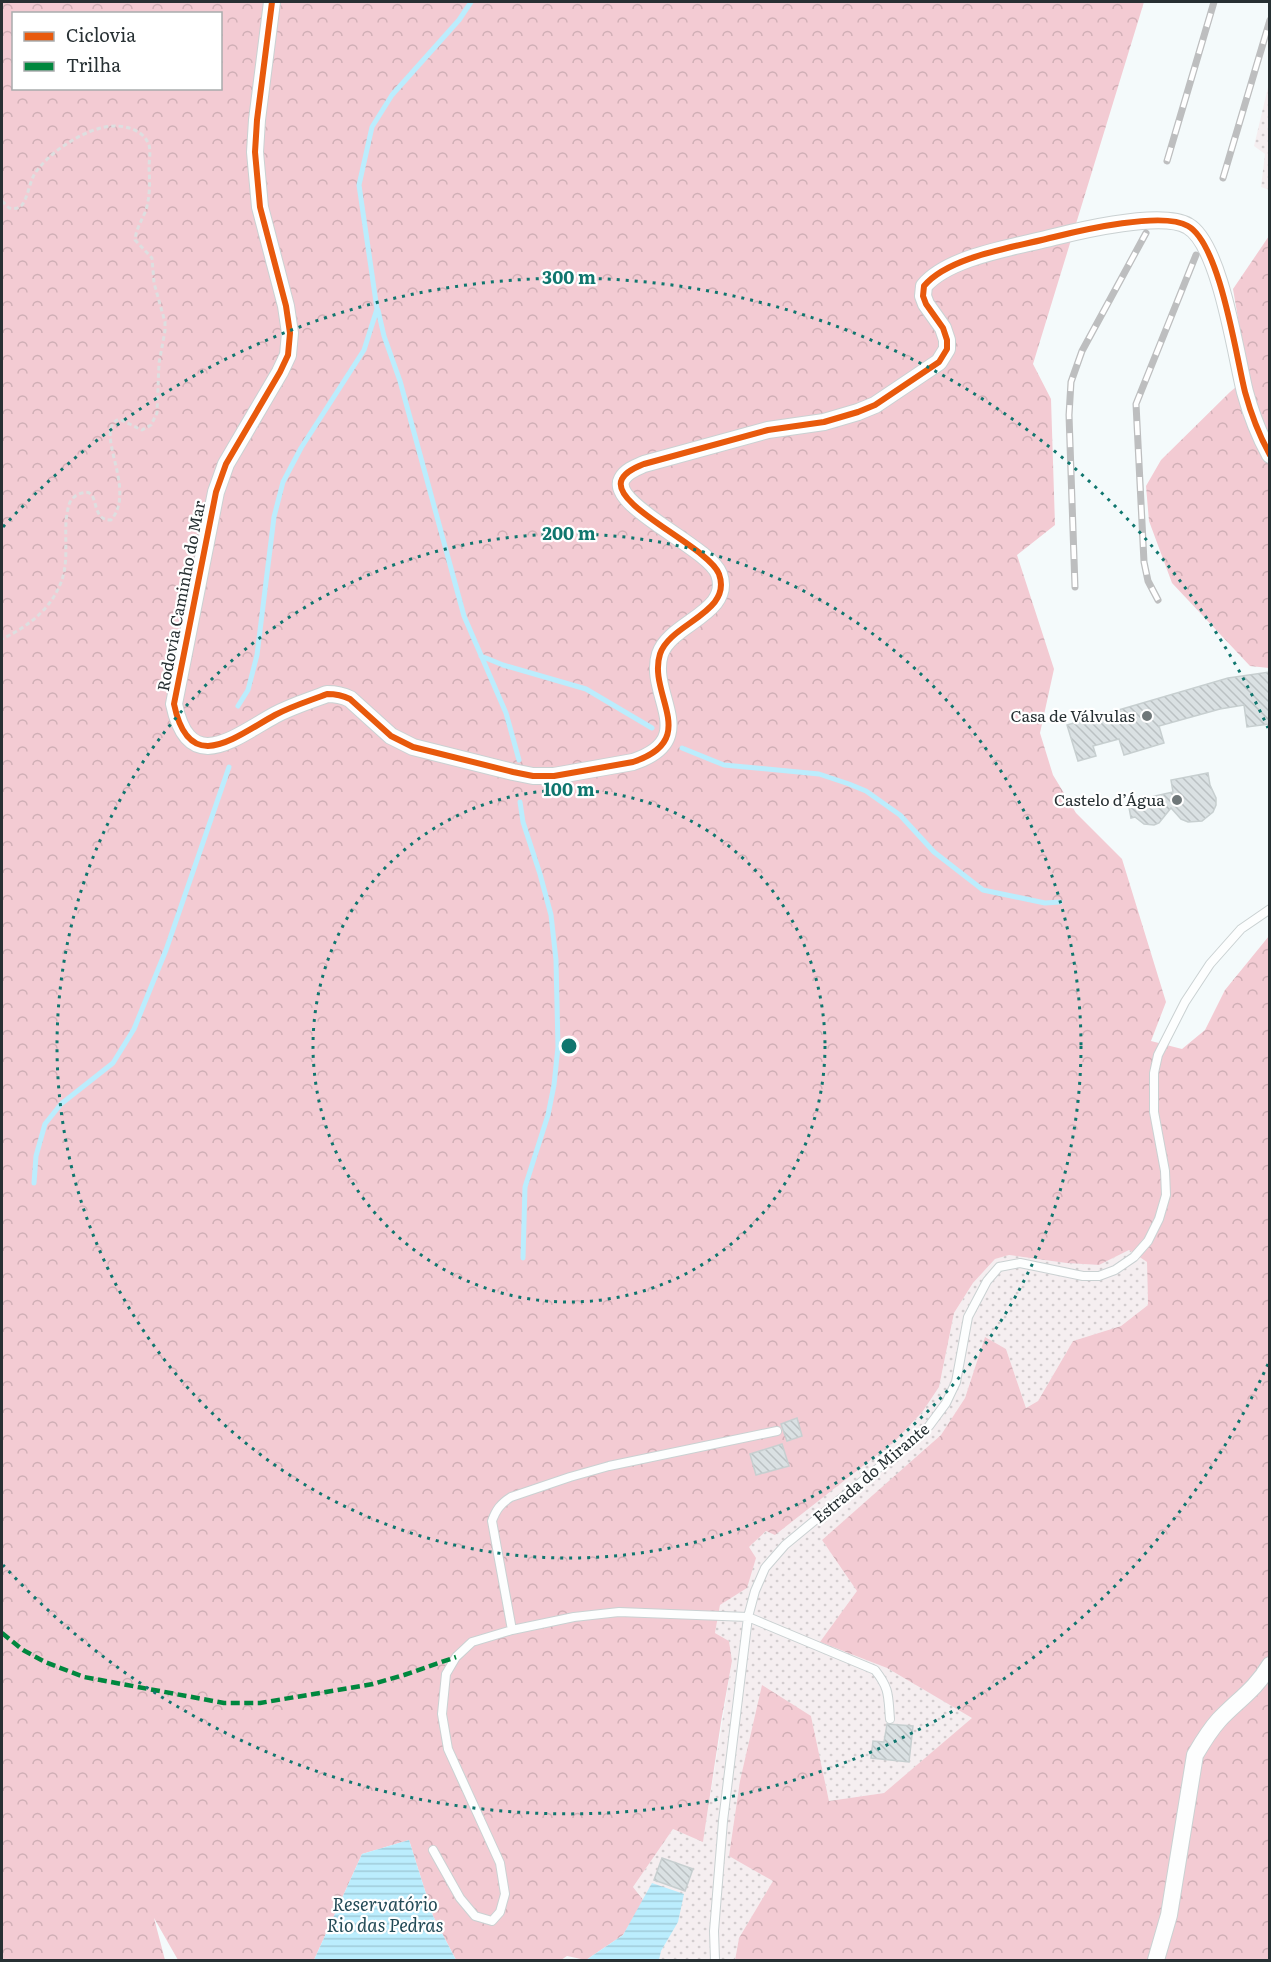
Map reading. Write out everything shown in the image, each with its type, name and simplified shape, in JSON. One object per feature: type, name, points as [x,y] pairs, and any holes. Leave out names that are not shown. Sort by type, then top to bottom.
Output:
[{"type":"street","name":"Rodovia Caminho do Mar","points":[[272,2],[255,152],[260,207],[290,333],[288,355],[226,464],[216,492],[174,704],[177,720],[183,733],[197,744],[208,747],[219,746],[285,710],[327,694],[334,694],[350,699],[386,732],[413,747],[533,776],[554,776],[633,762],[655,752],[662,745],[668,730],[668,716],[658,666],[660,654],[666,643],[676,633],[711,607],[717,599],[720,589],[719,575],[704,555],[629,502],[621,488],[621,479],[644,464],[768,430],[824,422],[875,405],[939,362],[944,356],[947,349],[945,334],[926,304],[923,296],[924,286],[940,272],[970,259],[1105,226],[1160,221],[1190,226],[1204,245],[1218,278],[1252,415],[1269,455]]},
{"type":"street","points":[[1156,1960],[1169,1915],[1195,1755],[1219,1720],[1260,1681],[1269,1665]]},
{"type":"lane","name":"Estrada do Mirante","points":[[715,1960],[714,1931],[723,1821],[747,1617],[765,1568],[785,1545],[916,1437],[946,1403],[956,1382],[968,1317],[992,1273],[999,1267],[1020,1263],[1083,1276],[1099,1275],[1115,1270],[1134,1257],[1148,1241],[1159,1219],[1166,1195],[1165,1171],[1154,1112],[1154,1073],[1158,1055],[1185,1002],[1210,964],[1241,929],[1269,909]]},
{"type":"lane","points":[[512,1630],[492,1533],[494,1515],[503,1502],[511,1497],[609,1466],[777,1431]]},
{"type":"lane","points":[[433,1850],[460,1898],[476,1916],[492,1921],[500,1912],[505,1894],[500,1863],[448,1749],[442,1714],[446,1674],[456,1657],[472,1642],[512,1630],[574,1617],[619,1612],[747,1617],[875,1670],[885,1683],[890,1719]]},
{"type":"path","points":[[2,201],[9,208],[17,208],[22,204],[33,177],[41,165],[79,136],[108,126],[121,126],[144,136],[150,147],[150,190],[146,210],[137,229],[135,240],[152,258],[154,283],[164,313],[165,331],[159,363],[158,407],[155,419],[142,430],[119,419],[111,425],[111,450],[121,489],[117,513],[111,520],[101,517],[89,493],[82,493],[73,498],[68,506],[66,559],[60,586],[46,608],[34,619],[2,639]]},
{"type":"shaded area","points":[[1269,83],[1270,190],[1261,187],[1265,154],[1254,146]]},
{"type":"shaded area","points":[[1129,1250],[1147,1262],[1148,1305],[1121,1326],[1073,1341],[1038,1401],[1026,1408],[1006,1349],[985,1338],[965,1398],[941,1436],[822,1540],[858,1591],[821,1642],[887,1668],[973,1718],[884,1793],[829,1801],[811,1716],[774,1880],[739,1938],[735,1960],[659,1960],[661,1951],[678,1922],[653,1883],[644,1901],[633,1887],[673,1829],[703,1841],[732,1661],[729,1641],[715,1633],[720,1605],[747,1588],[749,1547],[766,1531],[896,1440],[923,1411],[939,1387],[954,1313],[973,1283],[995,1259],[1008,1255],[1099,1265]]},
{"type":"green space","points":[[2,2],[1144,2],[1033,364],[1051,399],[1055,525],[1017,555],[1054,669],[1040,733],[1053,775],[1076,813],[1122,859],[1166,1002],[1151,1041],[1182,1049],[1205,1030],[1225,990],[1269,936],[1269,1960],[735,1960],[739,1938],[773,1881],[729,1856],[740,1781],[762,1685],[811,1716],[829,1801],[884,1793],[972,1718],[887,1668],[820,1642],[857,1591],[822,1540],[941,1435],[965,1398],[985,1337],[1006,1349],[1026,1408],[1038,1401],[1073,1341],[1121,1326],[1148,1305],[1147,1262],[1129,1250],[1099,1265],[1009,1255],[995,1259],[973,1283],[954,1313],[939,1387],[923,1411],[896,1440],[775,1535],[766,1531],[749,1547],[756,1558],[747,1588],[720,1605],[715,1633],[729,1641],[732,1661],[703,1842],[673,1829],[633,1887],[644,1901],[623,1935],[586,1960],[567,1956],[561,1960],[456,1960],[433,1916],[409,1840],[362,1854],[314,1960],[178,1960],[154,1918],[165,1960],[2,1960]]},
{"type":"green space","points":[[1269,236],[1269,668],[1250,666],[1172,583],[1149,521],[1146,486],[1161,460],[1248,377],[1233,289]]},
{"type":"water","name":"Reservatório Rio das Pedras","points":[[409,1840],[433,1916],[456,1960],[314,1960],[362,1854]]},
{"type":"water","points":[[652,1883],[684,1894],[678,1922],[661,1951],[659,1960],[586,1960],[623,1935]]},
{"type":"building","name":"Casa de Válvulas","points":[[1269,672],[1269,724],[1247,727],[1244,705],[1220,709],[1159,726],[1164,743],[1124,755],[1119,739],[1093,746],[1096,756],[1078,761],[1067,725],[1228,678]]},
{"type":"building","name":"Castelo d’Água","points":[[1208,773],[1216,805],[1213,812],[1202,821],[1188,822],[1181,819],[1171,808],[1159,823],[1154,825],[1144,824],[1135,817],[1131,818],[1128,802],[1173,792],[1171,780]]},
{"type":"building","points":[[797,1418],[802,1436],[787,1441],[781,1424]]},
{"type":"building","points":[[782,1444],[789,1466],[756,1475],[750,1454]]},
{"type":"building","points":[[887,1724],[913,1726],[909,1762],[871,1758],[873,1741],[884,1742]]},
{"type":"building","points":[[662,1858],[693,1869],[685,1891],[654,1880]]},
{"type":"waterway","points":[[238,706],[248,690],[257,655],[274,517],[283,482],[301,448],[364,350],[377,309],[359,185],[372,127],[392,95],[459,20],[471,2]]},
{"type":"waterway","points":[[378,310],[384,336],[400,381],[464,616],[506,713],[519,760]]},
{"type":"waterway","points":[[481,656],[503,665],[586,689],[652,728]]},
{"type":"waterway","points":[[682,748],[724,765],[819,774],[849,784],[866,791],[900,815],[934,852],[983,890],[1045,903],[1060,902]]},
{"type":"waterway","points":[[34,1183],[36,1156],[45,1124],[61,1104],[113,1063],[134,1029],[166,950],[229,767]]},
{"type":"waterway","points":[[520,802],[523,822],[551,915],[556,960],[558,1047],[548,1115],[525,1187],[523,1258]]},
{"type":"railway","points":[[1167,161],[1214,2]]},
{"type":"railway","points":[[1223,178],[1270,20]]},
{"type":"railway","points":[[1075,587],[1069,415],[1071,382],[1082,351],[1146,233]]},
{"type":"railway","points":[[1158,600],[1148,581],[1144,562],[1136,404],[1196,255]]},
{"type":"marked path","points":[[2,1633],[23,1650],[45,1662],[84,1677],[224,1703],[260,1703],[373,1684],[456,1657]]},
{"type":"cycle path","points":[[272,2],[255,152],[260,207],[286,306],[290,333],[288,355],[226,464],[216,492],[174,704],[181,726],[190,740],[202,745],[215,745],[244,733],[294,706],[330,694],[350,699],[391,736],[413,747],[533,776],[554,776],[633,762],[653,752],[664,741],[668,729],[668,715],[658,669],[660,654],[675,634],[709,608],[717,599],[721,587],[719,574],[711,563],[630,501],[622,489],[622,479],[626,474],[644,464],[768,430],[824,422],[875,405],[939,362],[947,349],[943,328],[923,296],[924,286],[950,267],[984,254],[1122,223],[1160,220],[1188,226],[1199,237],[1218,277],[1247,400],[1270,455]]},
{"type":"place","name":"Casa de Válvulas","points":[[1147,716]]},
{"type":"place","name":"Castelo d’Água","points":[[1177,800]]}]
